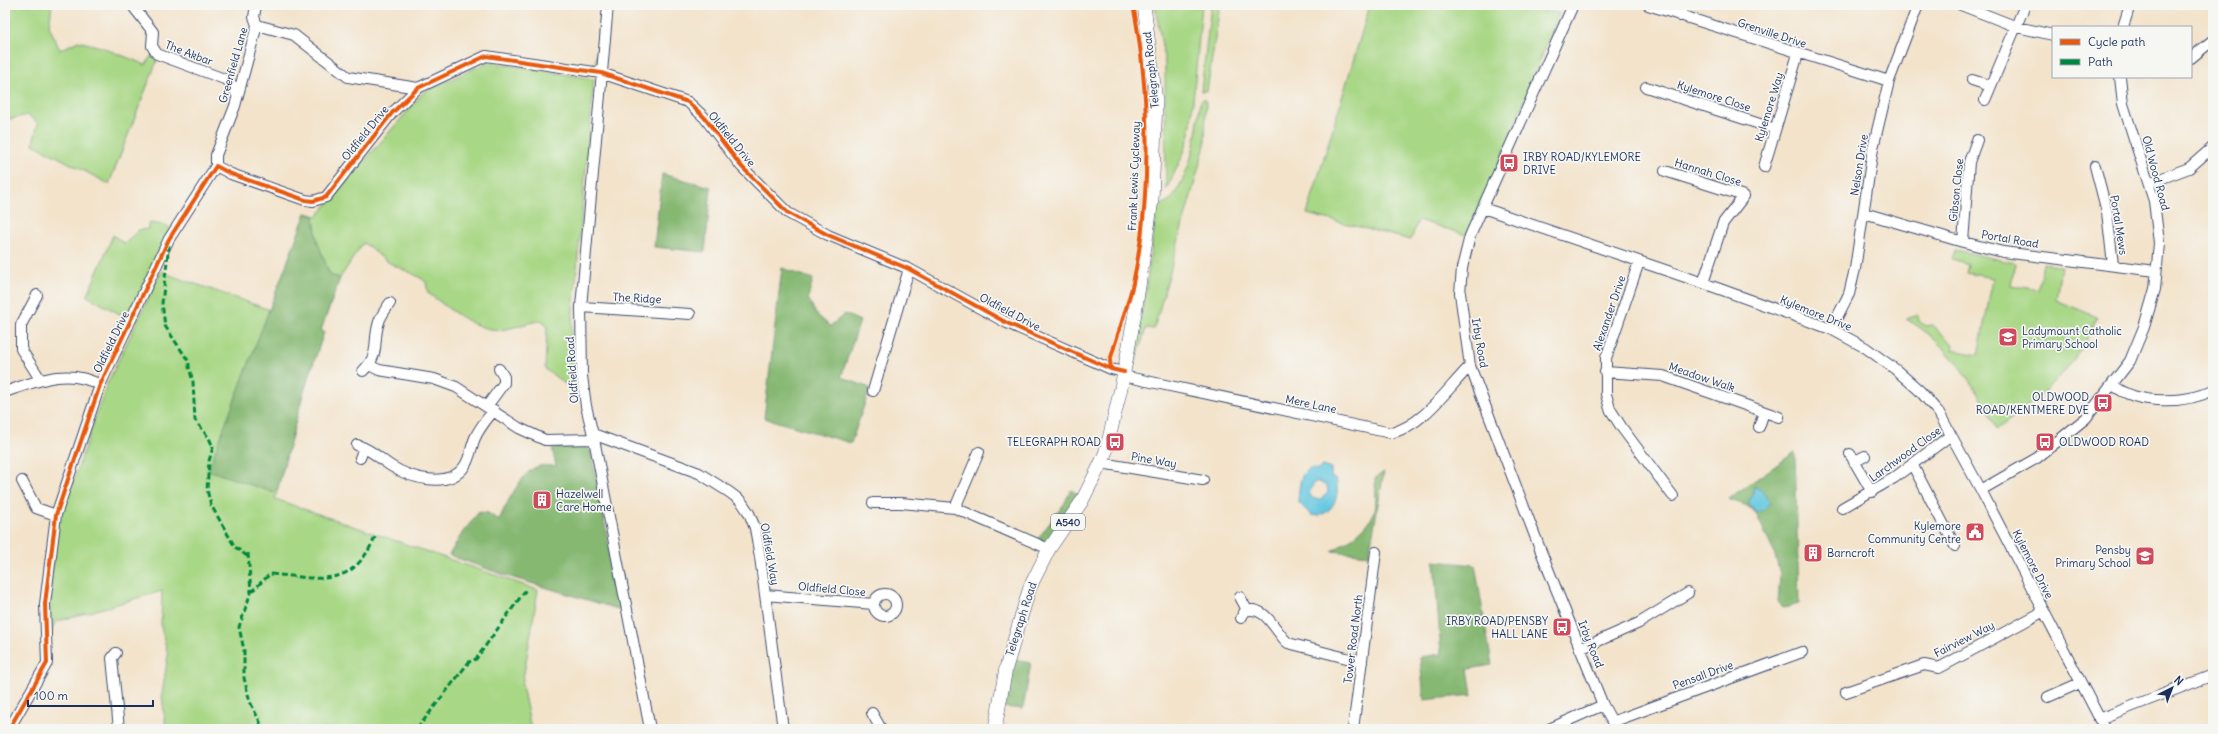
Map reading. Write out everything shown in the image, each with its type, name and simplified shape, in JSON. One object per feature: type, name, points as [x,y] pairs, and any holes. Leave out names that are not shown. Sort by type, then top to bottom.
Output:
[{"type":"main road","name":"Telegraph Road","points":[[995,729],[1006,668],[1030,586],[1049,549],[1082,501],[1101,463],[1106,451],[1123,374],[1136,306],[1152,200],[1156,101],[1144,5]]},
{"type":"street","name":"The Akbar","points":[[132,5],[153,32],[152,46],[157,54],[227,80],[232,85],[237,95]]},
{"type":"street","points":[[256,5],[254,17],[257,25]]},
{"type":"street","name":"Oldfield Road","points":[[608,5],[581,307],[582,376],[586,406],[594,437],[650,729]]},
{"type":"street","name":"Irby Road","points":[[1574,5],[1470,236],[1462,268],[1460,293],[1470,366],[1580,649],[1603,705],[1614,725]]},
{"type":"street","name":"Grenville Drive","points":[[1648,5],[1798,54],[1889,81]]},
{"type":"street","points":[[1680,16],[1683,5]]},
{"type":"street","name":"Nelson Drive","points":[[1831,330],[1849,294],[1855,269],[1873,148],[1889,81],[1918,5]]},
{"type":"street","points":[[1961,5],[2016,27],[2052,35]]},
{"type":"street","points":[[1985,100],[2025,5]]},
{"type":"street","points":[[2124,26],[2130,5]]},
{"type":"street","name":"Greenfield Lane","points":[[216,166],[216,155],[237,95],[257,25],[294,34],[348,77],[418,88]]},
{"type":"street","points":[[2192,57],[2213,40]]},
{"type":"street","name":"Kylemore Way","points":[[1764,167],[1798,54]]},
{"type":"street","name":"Oldfield Drive","points":[[9,729],[47,663],[46,604],[56,515],[100,385],[169,239],[216,166],[231,174],[305,200],[314,201],[326,197],[392,113],[418,88],[486,56],[601,73],[688,102],[704,117],[741,166],[788,213],[828,235],[910,269],[1007,323],[1123,374]]},
{"type":"street","name":"Old Wood Road","points":[[1981,490],[2037,458],[2086,418],[2113,386],[2130,361],[2144,327],[2155,289],[2159,242],[2154,201],[2123,104],[2120,78]]},
{"type":"street","points":[[1972,80],[1991,86]]},
{"type":"street","name":"Kylemore Close","points":[[1646,87],[1775,129]]},
{"type":"street","name":"Gibson Close","points":[[1963,242],[1969,162],[1977,140]]},
{"type":"street","points":[[2149,183],[2189,168],[2213,147]]},
{"type":"street","name":"Portal Mews","points":[[2095,166],[2107,212],[2113,265]]},
{"type":"street","name":"Hannah Close","points":[[1666,171],[1744,196],[1723,223],[1703,283]]},
{"type":"street","name":"Kylemore Drive","points":[[1483,208],[1703,283],[1831,330],[1866,348],[1895,368],[1920,391],[1939,413],[1981,490],[2105,729]]},
{"type":"street","name":"Portal Road","points":[[1864,213],[2003,252],[2156,271]]},
{"type":"street","name":"Alexander Drive","points":[[1639,262],[1606,358],[1606,394],[1610,409],[1643,458],[1673,496]]},
{"type":"street","points":[[873,391],[910,269]]},
{"type":"street","points":[[37,295],[21,325],[21,349],[40,380]]},
{"type":"street","name":"The Ridge","points":[[581,307],[690,314]]},
{"type":"street","points":[[389,310],[379,322],[377,345],[366,368],[434,379],[456,387],[491,408],[519,428],[545,440],[594,437]]},
{"type":"street","name":"Mere Lane","points":[[1123,374],[1392,433],[1404,430],[1421,417],[1470,366]]},
{"type":"street","points":[[360,458],[360,446],[374,452],[391,466],[416,476],[441,481],[458,474],[463,468],[478,430],[504,383],[504,377],[499,370]]},
{"type":"street","name":"Meadow Walk","points":[[1605,372],[1663,376],[1779,417]]},
{"type":"street","points":[[5,392],[56,376],[73,375],[100,385]]},
{"type":"street","points":[[2113,386],[2122,394],[2144,399],[2167,400],[2203,395],[2213,390]]},
{"type":"street","points":[[1759,427],[1764,412]]},
{"type":"street","name":"Larchwood Close","points":[[1842,508],[1872,492],[1951,435]]},
{"type":"street","name":"Oldfield Way","points":[[594,437],[699,473],[741,501],[749,513],[754,528],[765,595],[783,729]]},
{"type":"street","points":[[955,508],[979,452]]},
{"type":"street","name":"Larchwood Close","points":[[1864,456],[1852,458],[1872,492]]},
{"type":"street","name":"Pine Way","points":[[1101,463],[1203,480]]},
{"type":"street","points":[[1912,464],[1955,546]]},
{"type":"street","points":[[22,482],[36,508],[56,515]]},
{"type":"street","points":[[873,503],[901,503],[955,508],[1049,549]]},
{"type":"street","name":"Tower Road North","points":[[1353,729],[1376,552]]},
{"type":"street","points":[[1580,649],[1639,623],[1688,593]]},
{"type":"street","name":"Oldfield Close","points":[[765,595],[874,604]]},
{"type":"street","points":[[1240,597],[1244,614],[1258,610],[1264,615],[1279,636],[1288,643],[1362,662]]},
{"type":"street","name":"Fairview Way","points":[[1846,692],[1924,665],[1939,668],[2044,611]]},
{"type":"street","name":"Pensall Drive","points":[[1614,725],[1802,652]]},
{"type":"street","points":[[116,653],[112,658],[119,729]]},
{"type":"street","points":[[2100,718],[2213,675]]},
{"type":"street","points":[[2048,696],[2080,683]]},
{"type":"street","points":[[1549,729],[1603,705]]},
{"type":"street","points":[[872,713],[881,729]]},
{"type":"green space","points":[[5,5],[52,5],[49,26],[60,50],[78,41],[101,47],[146,65],[150,57],[158,58],[109,184],[33,144],[38,123],[28,115],[5,120]]},
{"type":"green space","points":[[601,5],[604,5],[598,65],[596,66],[593,64],[596,61]]},
{"type":"green space","points":[[1155,5],[1202,5],[1190,134],[1183,155],[1166,190],[1165,63]]},
{"type":"green space","points":[[1211,5],[1220,5],[1207,91],[1201,91]]},
{"type":"green space","points":[[1370,5],[1515,5],[1559,13],[1470,236],[1418,220],[1411,240],[1307,214]]},
{"type":"green space","points":[[488,62],[594,79],[570,345],[579,394],[545,369],[547,326],[543,321],[495,330],[474,324],[455,313],[428,293],[426,282],[390,263],[363,243],[340,278],[321,330],[324,332],[303,394],[275,499],[538,590],[522,685],[531,729],[166,729],[162,695],[168,655],[161,627],[162,591],[55,622],[49,640],[49,602],[58,514],[71,488],[107,384],[162,270],[164,273],[270,310],[306,213],[317,216],[424,92]]},
{"type":"green space","points":[[1203,99],[1206,100],[1205,145],[1154,329],[1146,328],[1133,370],[1131,369],[1146,288],[1156,213],[1161,205],[1173,197],[1183,179],[1194,147],[1200,103]]},
{"type":"green space","points":[[662,174],[711,187],[705,252],[654,247]]},
{"type":"green space","points":[[306,213],[314,216],[317,240],[330,275],[340,278],[321,330],[324,332],[303,394],[278,487],[274,493],[208,470]]},
{"type":"green space","points":[[148,223],[166,225],[171,229],[127,318],[87,296],[113,235],[125,244],[138,230],[148,229]]},
{"type":"green space","name":"Ladymount Catholic Primary School","points":[[1955,250],[2015,263],[2011,285],[2038,290],[2043,263],[2061,266],[2056,300],[2097,317],[2082,348],[2064,371],[2043,393],[2021,412],[1997,429],[1980,397],[1948,353],[1935,340],[1906,319],[1918,315],[1919,320],[1926,326],[1932,325],[1954,345],[1953,350],[1978,355],[1993,278],[1966,273],[1968,264],[1952,259]]},
{"type":"green space","points":[[782,268],[813,279],[808,298],[816,314],[830,326],[845,314],[860,321],[841,377],[870,388],[851,443],[764,418]]},
{"type":"green space","points":[[584,446],[591,451],[621,610],[504,575],[449,555],[463,532],[479,512],[488,513],[499,520],[514,491],[529,472],[539,466],[556,466],[552,448]]},
{"type":"green space","points":[[1795,452],[1799,604],[1784,608],[1778,602],[1780,575],[1775,555],[1756,513],[1747,506],[1728,499]]},
{"type":"green space","points":[[1384,472],[1369,555],[1332,551],[1363,529],[1372,517],[1376,506],[1375,478]]},
{"type":"green space","points":[[1071,490],[1078,494],[1052,539],[1043,541],[1037,540],[1064,504]]},
{"type":"green space","points":[[1434,561],[1475,565],[1492,665],[1468,669],[1472,695],[1424,700],[1420,657],[1441,654]]},
{"type":"green space","points":[[1014,660],[1031,663],[1023,709],[1004,707]]},
{"type":"water","points":[[1322,466],[1331,469],[1331,477],[1336,480],[1337,486],[1335,502],[1329,510],[1319,516],[1311,515],[1298,502],[1301,478],[1307,470],[1318,470]],"holes":[[[1317,481],[1327,486],[1328,493],[1320,499],[1314,499],[1309,494],[1313,484]]]},
{"type":"water","points":[[1754,486],[1764,492],[1770,504],[1762,511],[1756,513],[1748,503],[1753,495]]},
{"type":"marked path","points":[[169,245],[162,303],[165,326],[189,362],[193,382],[195,420],[209,438],[213,447],[209,461],[207,490],[211,505],[235,547],[247,556]]},
{"type":"marked path","points":[[251,592],[270,574],[319,578],[333,577],[345,573],[356,565],[367,553],[376,535]]},
{"type":"marked path","points":[[248,553],[251,592],[239,627],[244,650],[244,678],[250,702],[260,722],[261,729]]},
{"type":"marked path","points":[[417,729],[469,662],[476,659],[527,588]]},
{"type":"cycle path","name":"Frank Lewis Cycleway","points":[[1111,369],[1110,361],[1133,283],[1139,250],[1146,180],[1143,72],[1133,5]]},
{"type":"cycle path","points":[[9,729],[47,663],[45,604],[56,515],[100,385],[169,239],[216,166],[231,174],[305,200],[313,201],[326,197],[392,113],[418,88],[486,56],[601,73],[688,102],[704,117],[741,166],[788,213],[828,235],[909,269],[1007,323],[1111,369],[1124,372]]},
{"type":"place","name":"IRBY ROAD/KYLEMORE DRIVE","points":[[1509,163]]},
{"type":"place","name":"Ladymount Catholic Primary School","points":[[2008,337]]},
{"type":"place","name":"OLDWOOD ROAD/KENTMERE DVE","points":[[2103,403]]},
{"type":"place","name":"TELEGRAPH ROAD","points":[[1115,442]]},
{"type":"place","name":"OLDWOOD ROAD","points":[[2045,442]]},
{"type":"place","name":"Hazelwell Care Home","points":[[542,500]]},
{"type":"place","name":"Kylemore Community Centre","points":[[1975,532]]},
{"type":"place","name":"Barncroft","points":[[1813,553]]},
{"type":"place","name":"Pensby Primary School","points":[[2145,556]]},
{"type":"place","name":"IRBY ROAD/PENSBY HALL LANE","points":[[1562,627]]}]
